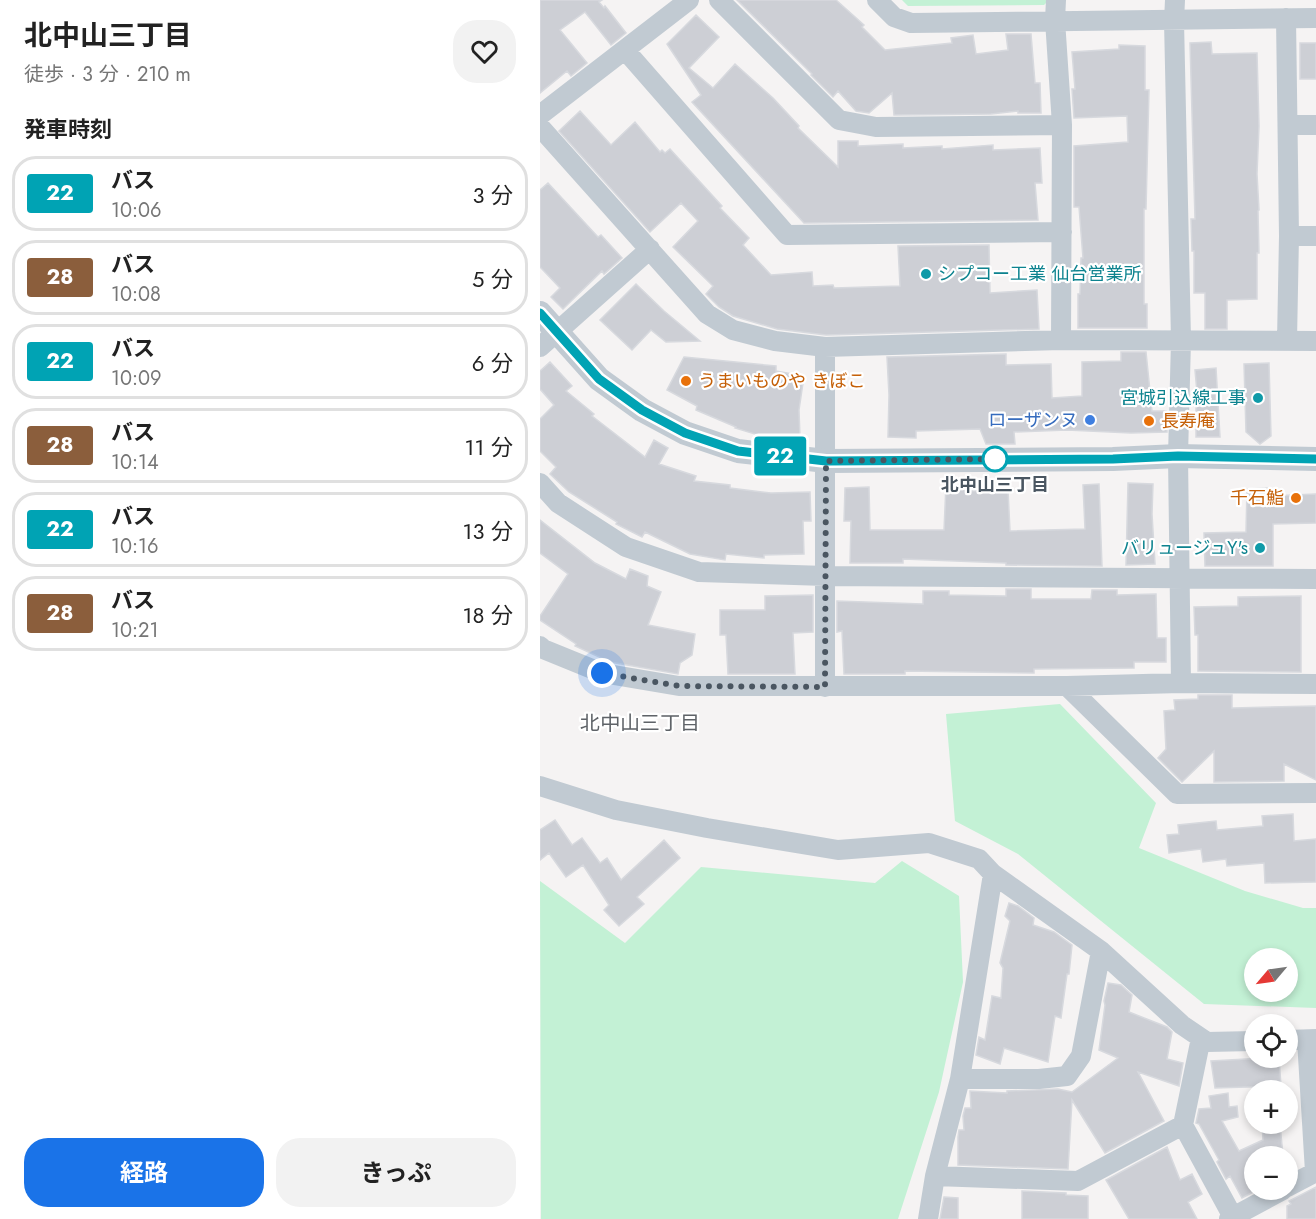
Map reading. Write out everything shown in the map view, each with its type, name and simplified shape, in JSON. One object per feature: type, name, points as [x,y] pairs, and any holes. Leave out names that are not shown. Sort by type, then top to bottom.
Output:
[{"type":"street","points":[[540,115],[689,0]]},
{"type":"street","points":[[719,0],[839,120],[876,127],[1062,125]]},
{"type":"street","points":[[877,0],[894,17],[911,23],[1316,18]]},
{"type":"street","points":[[1056,0],[1055,20],[1062,125],[1061,340]]},
{"type":"street","points":[[1175,0],[1181,340],[1178,456],[1181,683]]},
{"type":"street","points":[[1286,18],[1289,125],[1287,340]]},
{"type":"street","points":[[625,51],[787,235],[1062,232]]},
{"type":"street","points":[[1289,125],[1316,125]]},
{"type":"street","points":[[540,127],[707,314],[733,330],[775,341],[825,347],[1061,340],[1316,340]]},
{"type":"street","points":[[1289,236],[1316,236]]},
{"type":"street","points":[[549,340],[650,249]]},
{"type":"street","points":[[540,313],[549,340],[642,410],[685,433],[738,451],[826,461],[1113,459],[1178,456],[1316,459]]},
{"type":"street","points":[[825,347],[825,687]]},
{"type":"street","points":[[540,483],[558,503],[627,547],[699,572],[826,576],[1316,579]]},
{"type":"street","points":[[540,646],[602,673],[679,686],[1316,684]]},
{"type":"street","points":[[1067,686],[1177,794],[1316,793]]},
{"type":"street","points":[[540,786],[616,810],[838,850],[929,843],[979,859],[993,874],[1101,951],[1182,1025],[1207,1042],[1244,1041]]},
{"type":"street","points":[[928,1219],[935,1176],[960,1079],[993,874]]},
{"type":"street","points":[[960,1079],[1039,1079],[1067,1076],[1081,1056],[1101,951]]},
{"type":"street","points":[[1201,1038],[1183,1125],[1232,1218],[1264,1200]]},
{"type":"street","points":[[1298,1181],[1316,1172],[1312,1040]]},
{"type":"street","points":[[935,1176],[1078,1181],[1183,1125]]},
{"type":"green space","points":[[902,0],[1049,0],[1044,5],[908,6]]},
{"type":"green space","points":[[1060,704],[1156,803],[1139,848],[1245,891],[1303,908],[1316,908],[1316,1008],[1204,1004],[1018,854],[955,821],[946,714]]},
{"type":"green space","points":[[902,861],[959,896],[963,982],[939,1092],[898,1219],[541,1219],[540,881],[625,943],[701,867],[875,883]]},
{"type":"building","points":[[540,0],[602,0],[599,2],[604,8],[605,6],[626,33],[611,45],[585,12],[560,30],[587,63],[571,76],[567,71],[540,93]]},
{"type":"building","points":[[737,0],[836,0],[864,25],[862,27],[885,50],[952,43],[951,38],[973,35],[976,54],[1008,50],[1006,34],[1031,34],[1035,83],[1040,83],[1041,113],[1018,113],[1018,111],[991,114],[894,115],[892,93],[869,113],[856,111],[838,91],[833,97]]},
{"type":"building","points":[[696,15],[719,37],[689,68],[713,88],[735,64],[773,98],[799,126],[798,128],[838,167],[838,141],[858,141],[858,146],[903,144],[903,148],[942,146],[942,149],[993,145],[993,150],[1040,148],[1042,183],[1035,183],[1038,220],[804,223],[692,102],[701,95],[667,44]]},
{"type":"building","points":[[1211,42],[1212,54],[1257,53],[1259,253],[1257,253],[1257,299],[1227,300],[1227,329],[1205,329],[1205,293],[1194,293],[1191,219],[1195,219],[1190,43]]},
{"type":"building","points":[[1300,43],[1316,43],[1316,79],[1300,79]]},
{"type":"building","points":[[1119,45],[1145,46],[1145,90],[1149,90],[1146,209],[1144,209],[1144,304],[1147,304],[1147,328],[1078,328],[1078,294],[1080,294],[1081,258],[1083,258],[1079,207],[1074,207],[1074,146],[1128,142],[1127,116],[1074,118],[1072,89],[1075,89],[1072,52],[1119,49]]},
{"type":"building","points":[[580,111],[611,145],[635,122],[660,152],[662,150],[665,153],[670,149],[749,238],[743,245],[771,275],[812,272],[813,286],[833,285],[834,288],[900,286],[898,246],[989,245],[990,293],[1037,290],[1039,329],[826,335],[777,329],[733,316],[719,307],[706,294],[713,286],[673,247],[698,221],[681,203],[650,232],[559,131]]},
{"type":"building","points":[[548,183],[598,237],[601,235],[622,258],[604,274],[602,271],[563,309],[551,297],[560,288],[540,267],[540,190]]},
{"type":"building","points":[[636,284],[700,341],[666,342],[651,330],[632,350],[600,320]]},
{"type":"building","points":[[1121,352],[1146,352],[1152,411],[1166,411],[1167,432],[1067,430],[1014,432],[1015,444],[986,444],[980,429],[916,431],[916,438],[888,437],[887,357],[1006,354],[1006,365],[1051,364],[1052,398],[1082,396],[1082,362],[1121,361]]},
{"type":"building","points":[[684,357],[776,366],[776,371],[804,376],[799,410],[800,438],[768,438],[735,428],[696,410],[697,406],[667,390]]},
{"type":"building","points":[[550,362],[572,386],[566,391],[594,414],[592,416],[645,457],[654,440],[668,448],[659,464],[696,476],[694,481],[730,485],[730,488],[771,493],[810,492],[811,521],[803,521],[804,554],[764,555],[764,558],[726,554],[725,560],[690,554],[645,532],[642,537],[616,524],[617,522],[569,492],[550,474],[556,467],[540,451],[540,419],[554,405],[540,389],[540,371]]},
{"type":"building","name":"宮城引込線工事","points":[[1269,363],[1271,436],[1260,444],[1246,432],[1244,364]]},
{"type":"building","points":[[1216,368],[1220,437],[1196,437],[1196,404],[1198,404],[1195,370]]},
{"type":"building","points":[[1128,483],[1153,484],[1155,564],[1126,565]]},
{"type":"building","points":[[1099,484],[1102,566],[1006,565],[1006,563],[903,559],[903,563],[850,563],[851,521],[844,521],[845,488],[869,487],[870,530],[944,530],[946,485],[969,486],[969,491],[1008,490],[1010,531],[1085,529],[1083,485]]},
{"type":"building","points":[[1269,488],[1270,496],[1316,494],[1316,523],[1273,524],[1273,566],[1205,566],[1204,533],[1246,532],[1247,489]]},
{"type":"building","points":[[540,520],[595,563],[626,579],[630,569],[648,576],[647,586],[661,592],[648,625],[695,634],[692,655],[680,663],[678,674],[610,662],[575,646],[576,644],[540,620],[540,616],[568,574],[540,553]]},
{"type":"building","points":[[1006,589],[1031,589],[1031,599],[1091,599],[1092,590],[1117,590],[1117,595],[1156,594],[1157,638],[1166,638],[1166,662],[1134,662],[1134,668],[1034,669],[1034,673],[905,671],[905,674],[844,674],[842,631],[837,632],[837,601],[923,604],[923,591],[949,591],[949,595],[1006,596]]},
{"type":"building","points":[[813,595],[813,632],[793,633],[795,674],[728,674],[726,635],[720,635],[720,610],[765,610],[765,596]]},
{"type":"building","points":[[1301,596],[1301,672],[1198,671],[1198,635],[1195,635],[1194,607],[1238,606],[1238,597]]},
{"type":"building","points":[[1198,695],[1232,695],[1232,708],[1316,706],[1316,780],[1284,764],[1284,781],[1214,782],[1214,751],[1182,782],[1158,758],[1166,749],[1164,711],[1175,710],[1174,700],[1198,699]]},
{"type":"building","points":[[1293,814],[1294,841],[1316,839],[1316,882],[1265,883],[1264,863],[1227,866],[1226,859],[1203,862],[1201,849],[1169,853],[1167,835],[1179,834],[1178,825],[1216,821],[1217,830],[1263,826],[1262,816]]},
{"type":"building","points":[[555,820],[572,845],[582,838],[600,863],[607,858],[621,880],[664,840],[680,858],[637,897],[644,904],[619,926],[604,910],[609,905],[583,865],[566,877],[549,853],[540,860],[540,830]]},
{"type":"building","points":[[1009,903],[1018,906],[1034,918],[1033,925],[1054,932],[1072,945],[1061,1018],[1055,1016],[1048,1062],[1004,1048],[1000,1064],[976,1055],[979,1037],[985,1040],[992,996],[1001,998],[1003,968],[1000,963],[1010,921],[1005,916]]},
{"type":"building","points":[[1108,983],[1121,985],[1132,995],[1129,1012],[1167,1027],[1172,1032],[1167,1059],[1183,1063],[1179,1086],[1138,1072],[1164,1121],[1105,1153],[1072,1100],[1068,1169],[958,1165],[959,1130],[964,1130],[965,1108],[971,1108],[970,1091],[1007,1093],[1007,1091],[1058,1089],[1072,1092],[1118,1058],[1099,1050]]},
{"type":"building","points":[[1244,1059],[1244,1068],[1280,1068],[1281,1080],[1244,1080],[1244,1087],[1215,1088],[1211,1061]]},
{"type":"building","points":[[1228,1093],[1229,1107],[1237,1106],[1238,1117],[1222,1121],[1239,1151],[1244,1149],[1244,1197],[1242,1198],[1230,1176],[1226,1179],[1217,1162],[1219,1160],[1199,1124],[1196,1123],[1199,1109],[1211,1108],[1209,1096]]},
{"type":"building","points":[[1263,1134],[1281,1134],[1282,1146],[1250,1146],[1263,1140]]},
{"type":"building","points":[[1167,1147],[1180,1180],[1192,1174],[1202,1194],[1188,1202],[1197,1219],[1129,1219],[1106,1180]]},
{"type":"building","points":[[1316,1187],[1316,1219],[1287,1219],[1287,1206],[1291,1204],[1289,1201],[1298,1200],[1298,1196]]},
{"type":"building","points":[[1022,1191],[1088,1196],[1088,1219],[1022,1219]]},
{"type":"building","points":[[944,1197],[958,1198],[958,1219],[940,1219]]},
{"type":"bus line","name":"22","points":[[540,313],[599,379],[642,410],[685,433],[738,451],[826,461],[1113,459],[1178,456],[1316,459]]},
{"type":"place","name":"シプコー工業 仙台営業所","points":[[926,274]]},
{"type":"place","name":"うまいものや きぼこ","points":[[686,381]]},
{"type":"place","name":"宮城引込線工事","points":[[1258,398]]},
{"type":"place","name":"ローザンヌ","points":[[1090,420]]},
{"type":"place","name":"長寿庵","points":[[1149,421]]},
{"type":"place","name":"北中山三丁目","points":[[995,459]]},
{"type":"place","name":"千石鮨","points":[[1296,498]]},
{"type":"place","name":"バリュージュY's","points":[[1260,548]]},
{"type":"district","name":"北中山三丁目","points":[[640,723]]},
{"type":"route","points":[[602,673],[679,686],[825,687],[826,461],[999,459],[995,459]]}]
